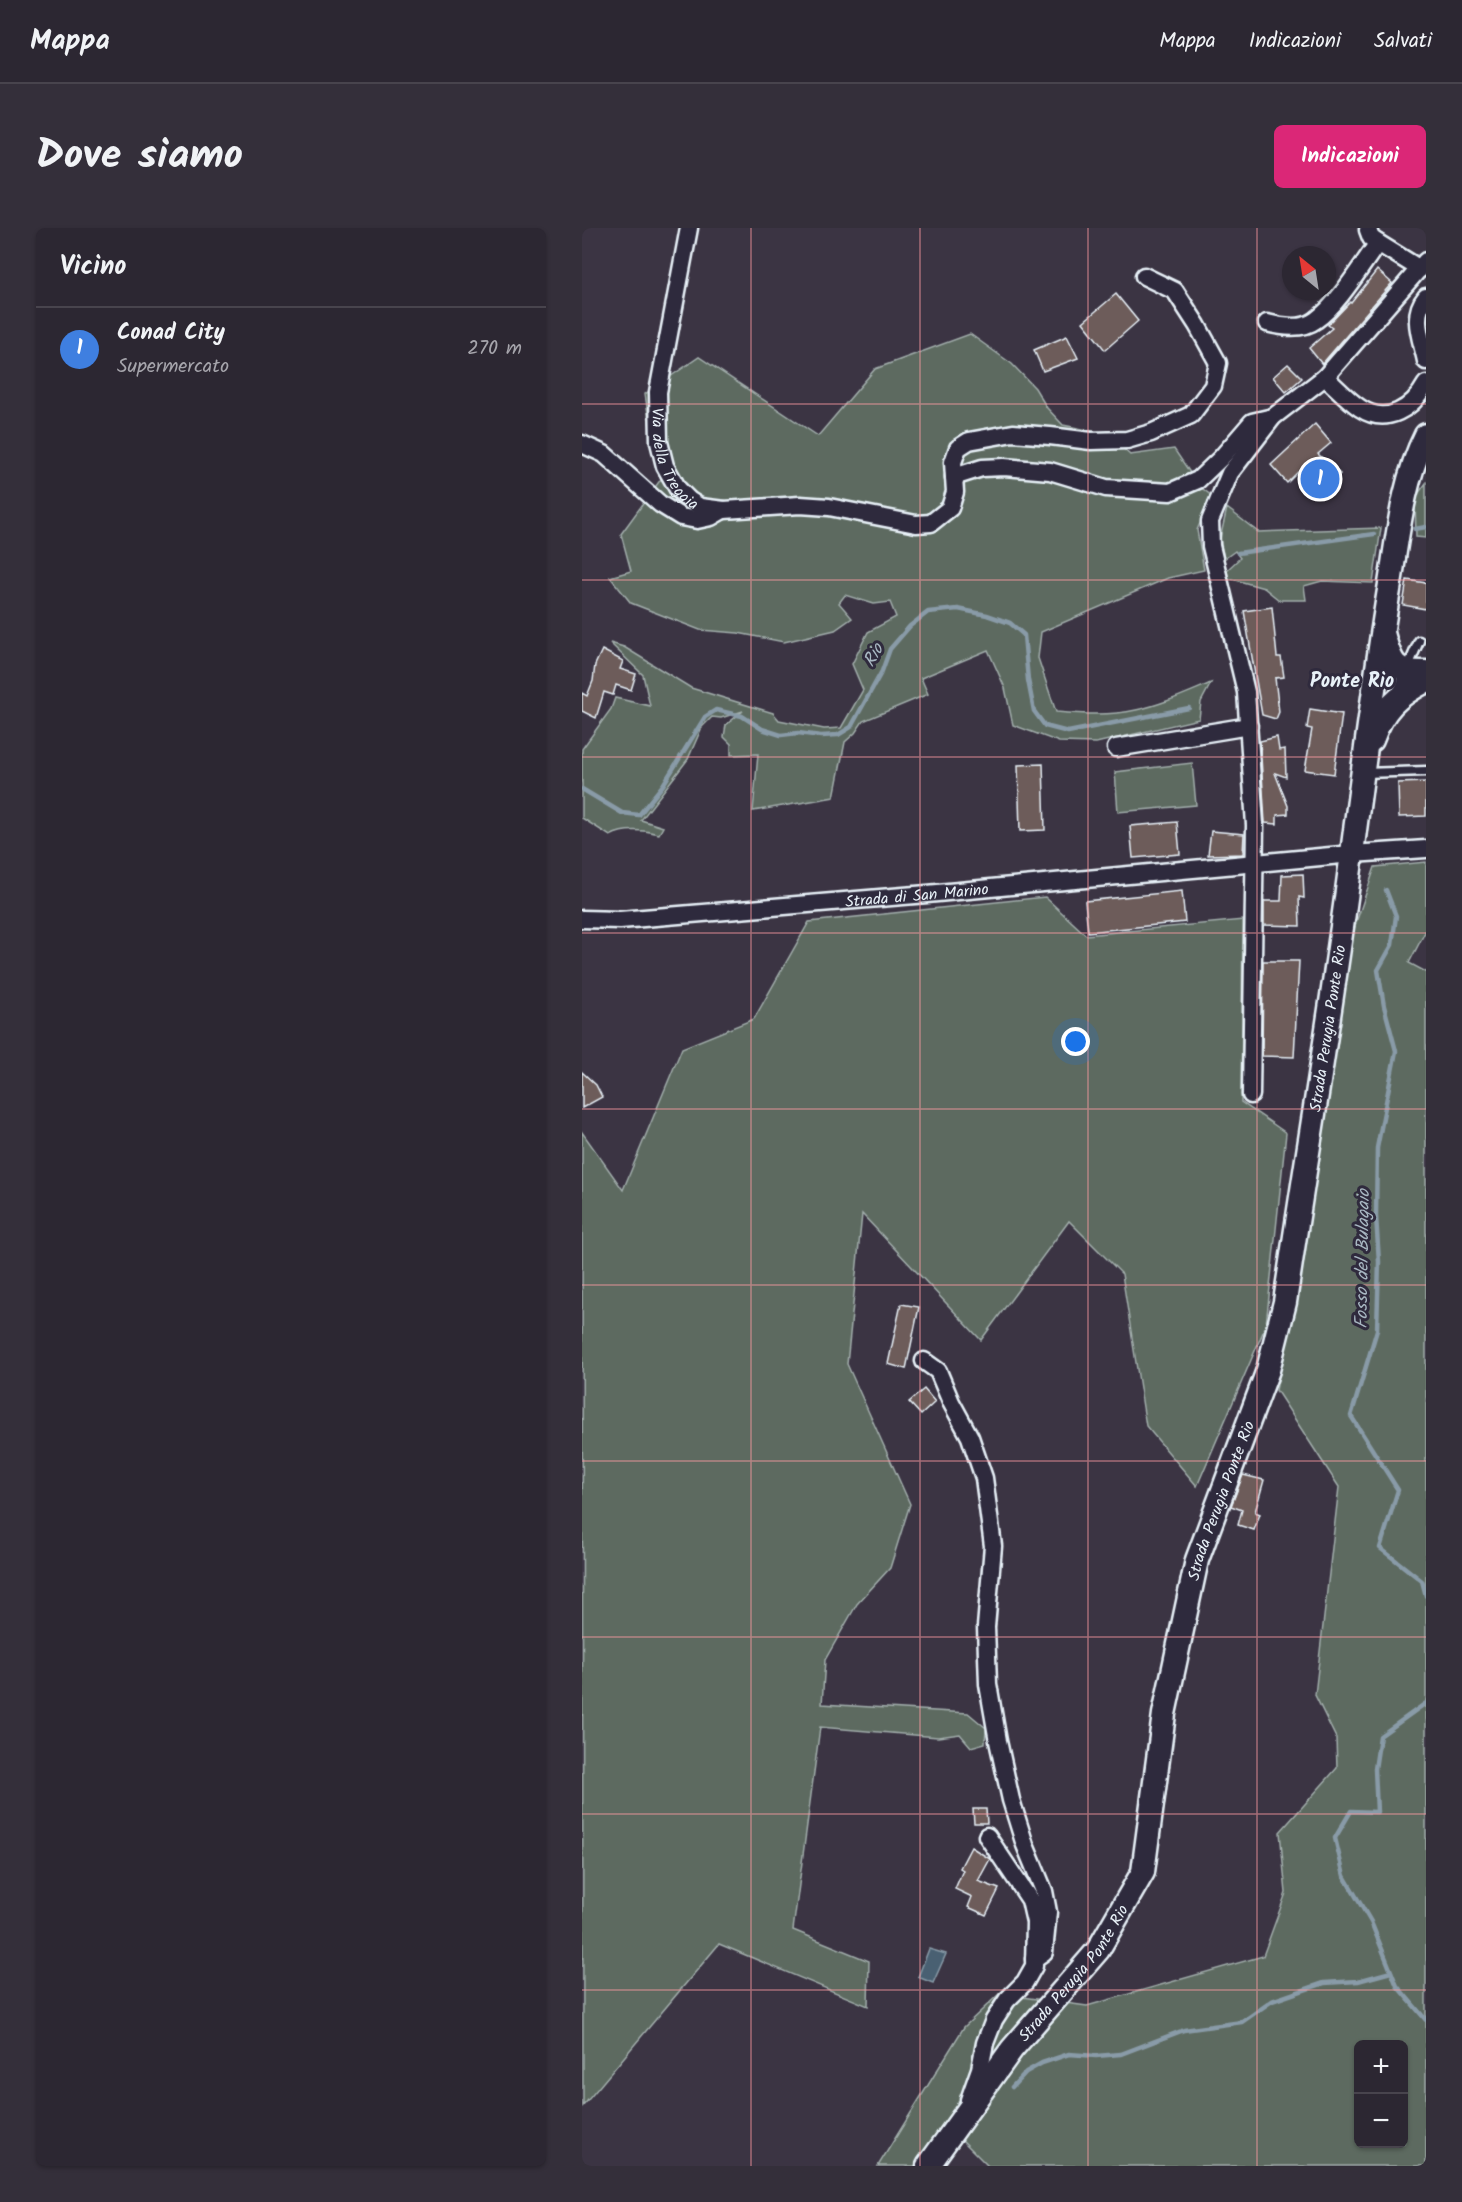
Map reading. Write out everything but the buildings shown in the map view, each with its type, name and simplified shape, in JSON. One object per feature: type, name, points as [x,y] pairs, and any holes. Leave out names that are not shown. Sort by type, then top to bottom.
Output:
[{"type":"main road","name":"Strada Perugia Ponte Rio","points":[[928,2166],[1012,2049],[1098,1950],[1143,1872],[1164,1714],[1197,1560],[1268,1370],[1285,1302],[1352,854],[1382,628],[1402,506],[1423,445]]},
{"type":"main road","name":"Strada Perugia Ponte Rio","points":[[1402,506],[1416,485],[1426,477]]},
{"type":"main road","name":"Strada Perugia Ponte Rio","points":[[1382,628],[1389,654],[1395,664],[1416,671]]},
{"type":"main road","name":"Strada Perugia Ponte Rio","points":[[1361,773],[1377,726],[1392,703],[1407,691],[1426,681]]},
{"type":"street","name":"Via della Treggia","points":[[689,228],[658,392],[659,442],[665,466],[678,489],[700,507],[724,510],[800,505],[829,507],[916,524],[931,523],[950,508],[955,492],[953,462],[958,448],[969,441],[1012,433],[1090,441],[1127,440],[1151,433],[1191,415],[1214,386],[1218,363],[1175,291],[1144,276]]},
{"type":"street","points":[[1251,1095],[1255,825],[1249,726],[1246,692],[1211,546],[1210,521],[1230,473],[1273,417],[1325,377],[1423,265],[1378,243],[1371,238],[1369,228]]},
{"type":"street","points":[[1267,323],[1292,327],[1315,322],[1332,305],[1378,243]]},
{"type":"street","points":[[1426,297],[1418,306],[1418,324],[1426,361]]},
{"type":"street","points":[[1325,377],[1361,409],[1381,416],[1401,411],[1418,399],[1426,384]]},
{"type":"street","points":[[954,477],[982,468],[1004,467],[1050,471],[1106,488],[1170,492],[1198,480],[1221,458],[1252,422],[1273,417]]},
{"type":"street","points":[[582,444],[604,454],[660,504],[681,517],[697,520],[711,517],[724,510]]},
{"type":"street","points":[[1116,748],[1249,726]]},
{"type":"street","name":"Strada di San Marino","points":[[582,920],[620,920],[1426,849]]},
{"type":"street","points":[[924,1360],[938,1371],[951,1402],[970,1437],[984,1478],[993,1546],[986,1627],[988,1684],[1011,1800],[1025,1845],[1044,1891],[1048,1912],[1044,1952],[1034,1959]]},
{"type":"street","points":[[968,2110],[985,2043],[994,2020],[1007,2000],[1025,1982],[1034,1966],[1035,1922],[1030,1900],[987,1836]]},
{"type":"lane","points":[[1392,703],[1416,671],[1419,641]]},
{"type":"lane","points":[[1361,773],[1426,771]]},
{"type":"green space","points":[[970,334],[1012,364],[1035,388],[1047,408],[1063,425],[1107,434],[1130,455],[1174,449],[1199,486],[1212,496],[1197,530],[1204,570],[1168,578],[1041,632],[1038,658],[1056,712],[1096,714],[1126,712],[1164,702],[1211,683],[1201,702],[1199,719],[1096,743],[1059,742],[1013,725],[1005,688],[988,650],[921,678],[928,694],[863,721],[845,742],[834,797],[753,811],[758,754],[731,755],[731,744],[724,737],[726,725],[743,711],[721,718],[712,717],[702,727],[688,759],[641,820],[663,827],[659,834],[634,830],[610,836],[582,818],[582,749],[611,709],[615,698],[650,706],[643,675],[610,643],[624,647],[691,688],[773,713],[779,720],[824,729],[841,728],[863,690],[852,664],[868,632],[896,617],[890,602],[874,604],[845,595],[839,603],[852,618],[835,630],[784,642],[738,633],[700,630],[631,603],[610,577],[631,571],[621,534],[664,475],[653,447],[645,394],[699,357],[818,436],[875,369]]},
{"type":"green space","points":[[1426,483],[1426,538],[1416,537],[1415,498]]},
{"type":"green space","points":[[1227,508],[1258,532],[1381,528],[1373,583],[1322,581],[1304,586],[1306,600],[1279,600],[1264,588],[1228,578],[1227,570],[1240,558],[1235,551],[1224,559],[1220,539]]},
{"type":"green space","points":[[1192,763],[1196,805],[1118,812],[1115,772]]},
{"type":"green space","points":[[1426,862],[1426,930],[1409,963],[1426,972],[1426,2166],[988,2166],[951,2129],[925,2166],[878,2166],[964,2027],[999,1994],[1087,2006],[1263,1956],[1286,1893],[1280,1832],[1337,1768],[1336,1738],[1315,1695],[1339,1487],[1276,1390],[1302,1268],[1348,946],[1375,867]]},
{"type":"green space","points":[[1045,897],[1086,935],[1243,920],[1241,1102],[1286,1133],[1266,1325],[1197,1486],[1146,1426],[1122,1274],[1069,1221],[981,1340],[862,1214],[847,1364],[910,1504],[890,1568],[857,1604],[825,1660],[822,1704],[968,1713],[986,1728],[985,1743],[971,1747],[960,1734],[938,1737],[820,1727],[793,1930],[869,1961],[868,2006],[719,1944],[583,2106],[582,1132],[623,1190],[682,1048],[754,1019],[809,922]]},
{"type":"water","points":[[929,1949],[946,1954],[933,1983],[918,1977]]},
{"type":"waterway","name":"Rio","points":[[1415,529],[1426,527]]},
{"type":"waterway","name":"Rio","points":[[1238,553],[1374,534]]},
{"type":"waterway","name":"Rio","points":[[582,789],[622,813],[639,815],[663,785],[705,717],[716,710],[742,716],[762,729],[781,735],[798,733],[821,736],[838,735],[851,727],[882,671],[890,649],[910,626],[928,612],[958,609],[987,615],[1010,623],[1024,635],[1028,680],[1034,711],[1045,726],[1068,732],[1189,708]]},
{"type":"waterway","name":"Fosso del Bulagaio","points":[[1386,890],[1396,916],[1392,945],[1378,970],[1384,1006],[1396,1051],[1377,1148],[1376,1216],[1379,1262],[1377,1330],[1351,1416],[1398,1490],[1380,1548],[1422,1581],[1426,1596]]},
{"type":"waterway","name":"Fosso del Bulagaio","points":[[1426,1703],[1380,1736],[1375,1769],[1377,1812],[1351,1811],[1335,1838],[1344,1876],[1371,1922],[1397,1986],[1426,2020]]},
{"type":"waterway","points":[[1012,2087],[1026,2072],[1042,2063],[1069,2054],[1096,2056],[1121,2054],[1184,2030],[1242,2022],[1272,2001],[1324,1983],[1358,1981],[1391,1972]]},
{"type":"place","name":"Conad City","points":[[1320,479]]},
{"type":"district","name":"Ponte Rio","points":[[1352,680]]}]
